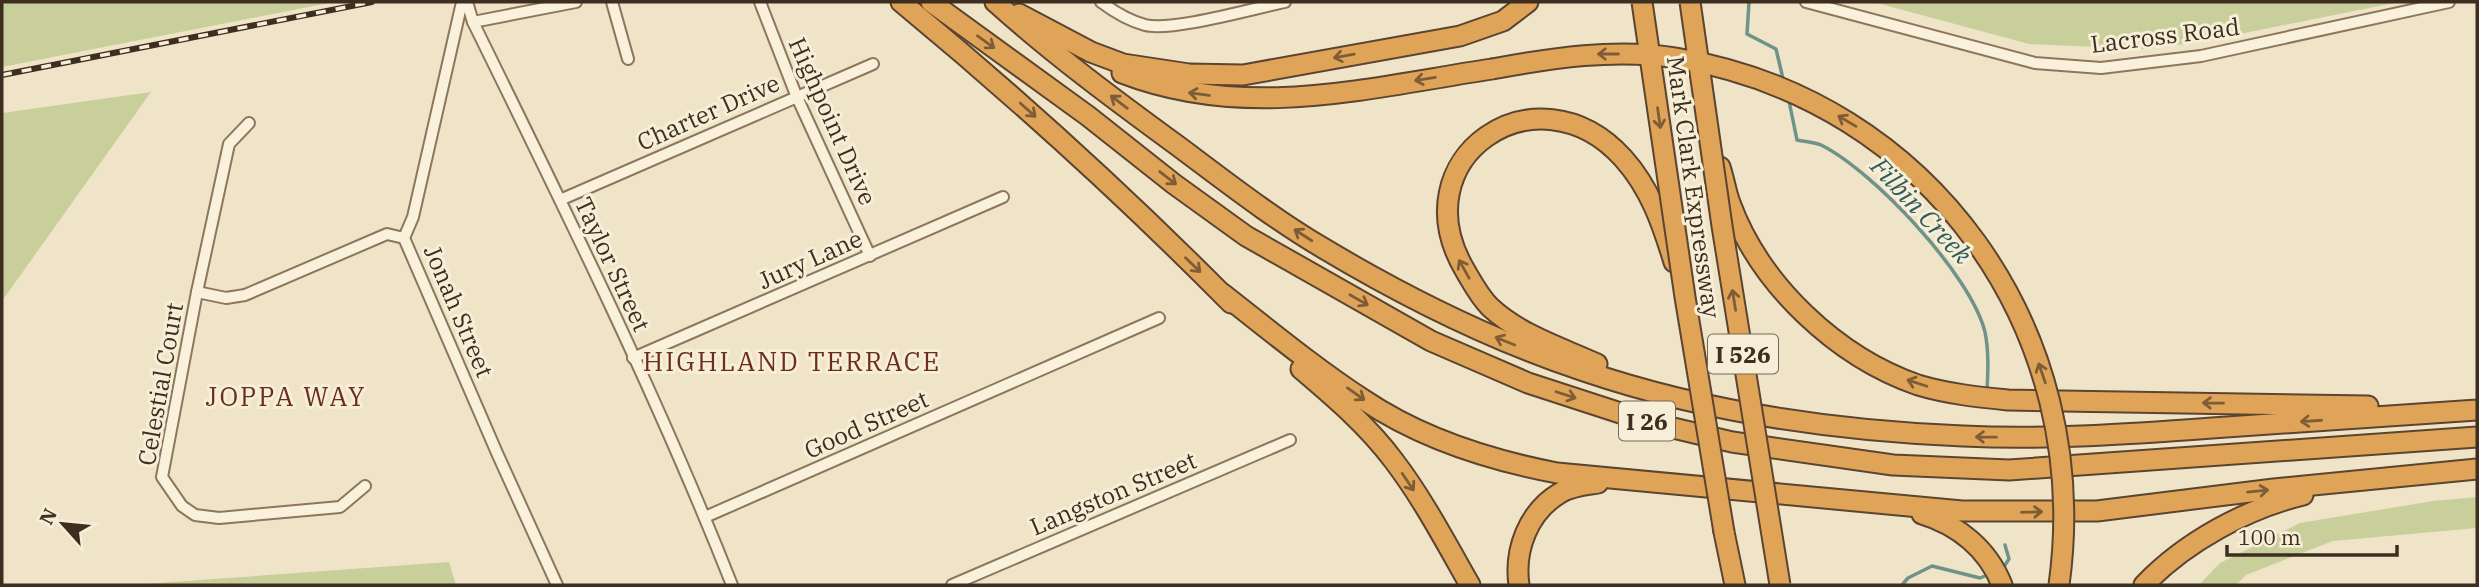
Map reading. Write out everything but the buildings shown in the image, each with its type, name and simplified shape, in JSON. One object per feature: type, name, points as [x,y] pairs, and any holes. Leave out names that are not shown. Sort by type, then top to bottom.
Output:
[{"type":"highway","points":[[901,2],[986,72],[1110,184],[1269,341],[1370,432],[1411,485],[1470,585]]},
{"type":"highway","name":"I 26","points":[[931,2],[1088,116],[1245,236],[1431,341],[1528,383],[1648,422],[1732,442],[1807,454],[1893,465],[1995,470],[2477,437]]},
{"type":"highway","points":[[996,2],[1091,52],[1123,64],[1151,70],[1210,75],[1243,75],[1460,36],[1503,21],[1528,2]]},
{"type":"highway","name":"I 26","points":[[996,2],[1038,41],[1132,112],[1268,212],[1321,246],[1483,332],[1587,373],[1729,408],[1871,430],[2031,438],[2477,409]]},
{"type":"highway","name":"Mark Clark Expressway","points":[[1642,2],[1685,297],[1735,585]]},
{"type":"highway","name":"Mark Clark Expressway","points":[[1690,2],[1722,226],[1780,585]]},
{"type":"highway","points":[[1037,24],[1075,52],[1101,66],[1151,84],[1223,97],[1280,99],[1334,93],[1599,54],[1673,58],[1718,66],[1789,90],[1822,106],[1879,142],[1928,184],[1970,232],[1991,262],[2016,307],[2047,386],[2060,449],[2064,495],[2059,585]]},
{"type":"highway","points":[[1662,393],[1518,329],[1487,304],[1454,247],[1447,213],[1448,195],[1467,154],[1479,141],[1500,127],[1546,119],[1586,131],[1610,146],[1635,173],[1655,204],[1685,297]]},
{"type":"highway","points":[[1708,122],[1730,204],[1743,232],[1774,279],[1807,316],[1845,346],[1894,375],[1919,385],[1959,394],[2008,400],[2477,409]]},
{"type":"highway","points":[[1223,294],[1365,401],[1391,416],[1447,443],[1492,459],[1557,473],[1993,513],[2097,511],[2222,495],[2477,470]]},
{"type":"highway","points":[[1519,585],[1516,569],[1525,533],[1544,505],[1560,493],[1577,486],[1637,481]]},
{"type":"highway","points":[[2146,583],[2185,551],[2243,517],[2292,497],[2348,483]]},
{"type":"highway","points":[[1891,504],[1947,523],[1974,543],[1996,570],[2002,585]]},
{"type":"highway","points":[[1770,522],[1788,585]]},
{"type":"highway","points":[[1720,585],[1724,532]]},
{"type":"street","name":"Taylor Street","points":[[464,2],[633,358],[705,517],[732,585]]},
{"type":"street","name":"Jonah Street","points":[[464,2],[413,217],[404,238],[557,585]]},
{"type":"street","points":[[473,22],[576,2]]},
{"type":"street","points":[[612,2],[628,59]]},
{"type":"street","name":"Highpoint Drive","points":[[760,2],[796,96],[870,256]]},
{"type":"street","points":[[1101,2],[1146,26],[1182,24],[1285,2]]},
{"type":"street","name":"Lacross Road","points":[[1806,2],[2035,64],[2101,68],[2202,57],[2449,2]]},
{"type":"street","name":"Charter Drive","points":[[560,200],[873,64]]},
{"type":"street","name":"Celestial Court","points":[[249,123],[229,144],[197,292],[162,477],[182,506],[195,514],[219,518],[340,507],[365,486]]},
{"type":"street","name":"Jury Lane","points":[[633,358],[1003,197]]},
{"type":"street","points":[[197,292],[226,298],[245,295],[387,234],[404,238]]},
{"type":"street","name":"Good Street","points":[[705,517],[1159,318]]},
{"type":"street","name":"Langston Street","points":[[952,585],[1290,440]]},
{"type":"green space","points":[[2,2],[334,2],[2,67]]},
{"type":"green space","points":[[1873,2],[2399,2],[2200,42],[2145,49],[2029,44]]},
{"type":"green space","points":[[151,92],[2,301],[2,113]]},
{"type":"green space","points":[[2477,497],[2477,528],[2333,541],[2246,575],[2236,585],[2199,585],[2220,563],[2300,523],[2433,501]]},
{"type":"green space","points":[[449,562],[456,585],[130,585]]},
{"type":"waterway","name":"Filbin Creek","points":[[1749,2],[1747,34],[1776,49],[1784,83]]},
{"type":"waterway","name":"Filbin Creek","points":[[1789,101],[1797,140],[1823,146],[1868,178],[1918,228],[1961,283],[1985,332],[1988,354],[1987,391]]},
{"type":"waterway","points":[[2003,568],[2009,559],[2005,545]]},
{"type":"waterway","points":[[1902,585],[1908,578],[1932,566],[1980,578],[1990,574]]},
{"type":"railway","points":[[2,75],[372,2]]},
{"type":"district","name":"HIGHLAND TERRACE","points":[[792,361]]},
{"type":"district","name":"JOPPA WAY","points":[[286,396]]}]
